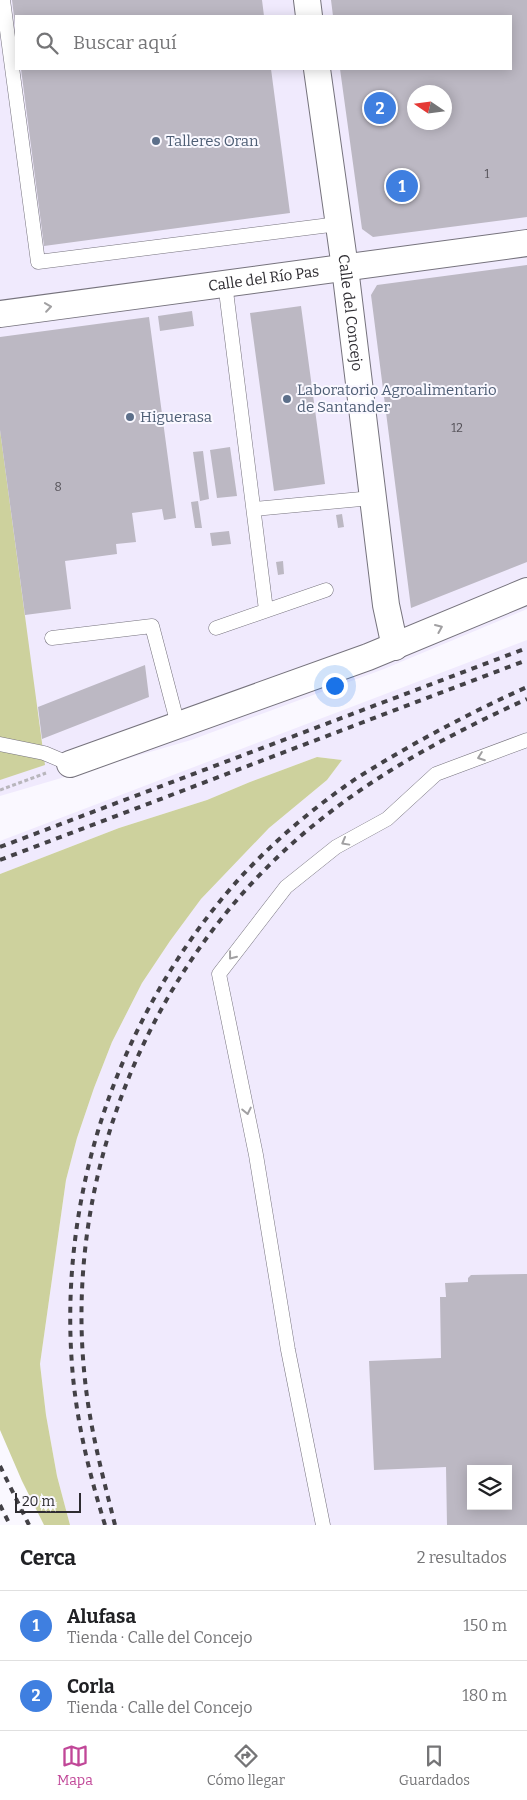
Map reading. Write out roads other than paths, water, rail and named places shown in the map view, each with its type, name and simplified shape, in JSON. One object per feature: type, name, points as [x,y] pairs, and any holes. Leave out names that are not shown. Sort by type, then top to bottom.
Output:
[{"type":"street","points":[[307,0],[309,15]]},
{"type":"street","name":"Calle del Concejo","points":[[317,70],[386,605],[394,647]]},
{"type":"street","name":"Calle del Río Pas","points":[[0,314],[527,244]]},
{"type":"street","points":[[70,764],[394,647],[527,591]]},
{"type":"lane","points":[[3,0],[38,262],[338,224]]},
{"type":"lane","points":[[225,283],[266,610]]},
{"type":"lane","points":[[254,509],[372,498]]},
{"type":"lane","points":[[216,628],[326,590]]},
{"type":"lane","points":[[52,638],[152,626],[178,725]]},
{"type":"lane","points":[[323,1525],[288,1350],[256,1155],[219,974],[286,886],[336,847],[387,819],[436,774],[527,740]]},
{"type":"lane","points":[[0,744],[44,753],[70,764]]},
{"type":"railway","points":[[0,847],[527,648]]},
{"type":"railway","points":[[0,860],[527,660]]},
{"type":"railway","points":[[105,1525],[81,1433],[73,1377],[70,1310],[75,1242],[86,1176],[104,1112],[129,1049],[159,989],[196,933],[238,880],[275,843],[316,808],[363,774],[401,752],[472,713],[527,687]]},
{"type":"railway","points":[[115,1525],[94,1435],[85,1380],[82,1302],[88,1224],[105,1147],[131,1073],[165,1003],[207,937],[258,877],[315,824],[365,787],[417,755],[527,699]]},
{"type":"railway","points":[[0,1466],[29,1525]]},
{"type":"railway","points":[[0,1505],[10,1525]]},
{"type":"place","name":"Corla","points":[[380,108]]},
{"type":"place","name":"Talleres Oran","points":[[156,141]]},
{"type":"place","name":"Alufasa","points":[[402,186]]},
{"type":"place","name":"Laboratorio Agroalimentario de Santander","points":[[287,399]]},
{"type":"place","name":"Higuerasa","points":[[130,417]]}]
